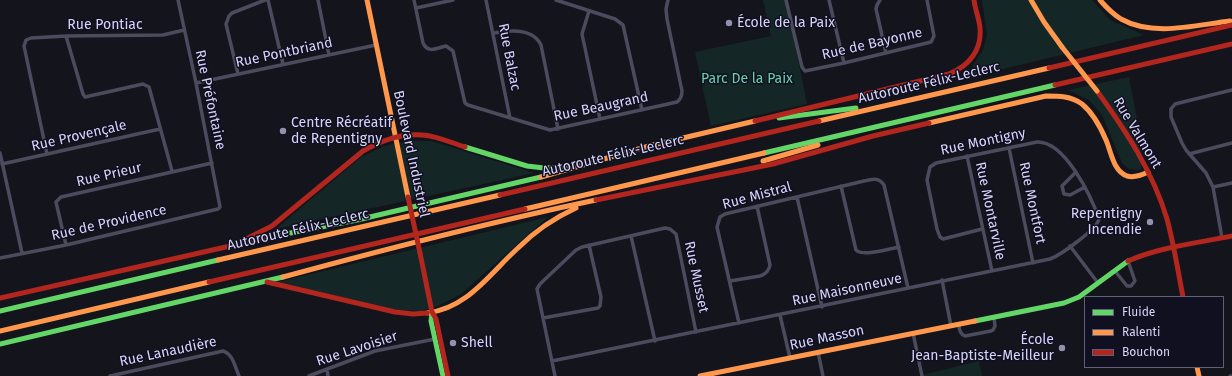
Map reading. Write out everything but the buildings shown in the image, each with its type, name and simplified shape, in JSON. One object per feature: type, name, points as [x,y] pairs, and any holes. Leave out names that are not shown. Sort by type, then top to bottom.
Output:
[{"type":"main road","name":"Boulevard Industriel","points":[[367,0],[432,312],[436,320],[448,376]]},
{"type":"main road","points":[[0,299],[239,243],[364,219],[540,178],[580,165],[649,146],[931,79],[958,70],[970,61],[978,47],[980,29],[974,0]]},
{"type":"main road","name":"Rue Valmont","points":[[1031,0],[1044,22],[1097,91],[1126,132],[1148,172],[1162,205],[1174,248],[1183,296]]},
{"type":"main road","points":[[1100,0],[1121,19],[1146,26],[1175,27],[1232,21]]},
{"type":"main road","name":"Autoroute Félix-Leclerc","points":[[0,311],[1232,24]]},
{"type":"main road","points":[[0,331],[1232,44]]},
{"type":"main road","points":[[0,344],[266,282],[356,257],[558,208],[777,163],[858,140],[1038,98],[1054,96],[1064,97],[1084,106],[1101,127],[1115,164],[1122,174],[1132,177],[1148,172]]},
{"type":"main road","points":[[753,122],[833,110],[882,106]]},
{"type":"main road","points":[[719,175],[862,130]]},
{"type":"main road","points":[[239,243],[272,226],[366,149],[378,143],[395,138],[416,135],[431,137],[533,168],[556,168],[580,165]]},
{"type":"main road","points":[[266,282],[397,313],[410,314],[432,312],[451,306],[465,299],[548,222],[567,212],[593,202]]},
{"type":"main road","name":"Rue Masson","points":[[701,376],[994,318],[1072,301],[1128,262],[1141,255],[1232,236]]},
{"type":"main road","name":"Boulevard Industriel","points":[[432,312],[431,321],[443,376]]},
{"type":"street","name":"Rue Préfontaine","points":[[178,0],[220,204]]},
{"type":"street","points":[[238,74],[226,21],[232,13],[265,0]]},
{"type":"street","points":[[268,0],[283,64]]},
{"type":"street","points":[[318,0],[329,55]]},
{"type":"street","points":[[414,0],[416,8],[453,0]]},
{"type":"street","name":"Rue Balzac","points":[[486,0],[494,33],[510,118]]},
{"type":"street","points":[[556,0],[614,19],[623,25],[642,110]]},
{"type":"street","name":"Rue Beaugrand","points":[[416,8],[423,43],[426,49],[432,50],[446,46],[453,50],[465,103],[550,130],[677,102],[682,97],[667,19],[666,10],[668,0]]},
{"type":"street","name":"Rue de Bayonne","points":[[786,0],[801,66],[805,71],[931,42],[933,40],[934,32],[927,0]]},
{"type":"street","points":[[829,0],[844,63]]},
{"type":"street","points":[[880,0],[877,4],[876,10],[886,53]]},
{"type":"street","points":[[589,12],[582,34],[600,119]]},
{"type":"street","name":"Rue Pontiac","points":[[47,154],[24,46],[26,40],[31,38],[66,36],[152,36],[184,30]]},
{"type":"street","points":[[494,33],[512,30],[532,35],[538,40],[541,45],[558,129]]},
{"type":"street","points":[[66,36],[85,97],[143,84],[146,85],[151,92],[172,171]]},
{"type":"street","name":"Rue Pontbriand","points":[[196,84],[376,45]]},
{"type":"street","points":[[1222,238],[1213,187],[1204,171],[1186,150],[1177,133],[1171,109],[1175,104],[1232,90]]},
{"type":"street","name":"Rue Provençale","points":[[2,164],[160,129]]},
{"type":"street","name":"Rue Montigny","points":[[982,229],[943,239],[940,237],[927,180],[930,167],[936,163],[1037,142]]},
{"type":"street","name":"Rue Maisonneuve","points":[[552,361],[822,307],[942,280],[1054,258],[1095,227],[1099,219],[1085,187],[1066,159],[1054,148],[1044,142],[1037,142]]},
{"type":"street","points":[[1189,154],[1232,143]]},
{"type":"street","name":"Rue Montfort","points":[[1009,148],[1033,263]]},
{"type":"street","points":[[0,153],[22,253]]},
{"type":"street","name":"Rue Montarville","points":[[967,156],[992,270]]},
{"type":"street","name":"Rue Prieur","points":[[66,245],[56,202],[59,199],[172,171],[212,163]]},
{"type":"street","points":[[1076,172],[1062,186],[1064,194],[1070,195],[1085,187]]},
{"type":"street","name":"Rue Mistral","points":[[739,323],[717,227],[719,219],[724,214],[875,179],[882,182],[884,185],[898,247]]},
{"type":"street","points":[[1213,187],[1232,183]]},
{"type":"street","points":[[841,186],[856,250],[864,253],[898,247],[908,288]]},
{"type":"street","points":[[798,197],[822,307]]},
{"type":"street","name":"Rue de Providence","points":[[0,258],[66,245],[218,209],[220,204]]},
{"type":"street","points":[[730,281],[760,276],[770,268],[757,206]]},
{"type":"street","name":"Rue Musset","points":[[631,236],[665,228],[670,229],[676,234],[696,332]]},
{"type":"street","points":[[555,376],[537,294],[538,287],[576,250],[588,245],[631,236],[654,340]]},
{"type":"street","points":[[543,318],[598,308],[600,306],[601,298],[588,245]]},
{"type":"street","points":[[1070,246],[1098,283]]},
{"type":"street","points":[[1115,271],[1127,286],[1134,284],[1136,281],[1128,262]]},
{"type":"street","points":[[942,280],[951,326]]},
{"type":"street","points":[[780,315],[790,358]]},
{"type":"street","points":[[958,325],[962,334],[965,336],[991,331],[995,326],[994,318]]},
{"type":"street","points":[[913,333],[922,375],[916,376]]},
{"type":"street","name":"Rue Lavoisier","points":[[309,376],[375,351],[435,339]]},
{"type":"street","name":"Rue Lanaudière","points":[[110,376],[220,351],[226,352],[232,357],[239,376]]},
{"type":"street","points":[[818,352],[823,376]]},
{"type":"street","points":[[327,369],[328,376]]},
{"type":"green space","name":"Parc De la Paix","points":[[763,0],[786,0],[807,104],[711,126],[695,52],[771,36]]},
{"type":"green space","points":[[982,0],[1092,0],[1110,20],[1144,35],[974,76],[973,65],[983,50],[987,35]]},
{"type":"green space","points":[[1129,77],[1142,145],[1141,170],[1129,169],[1122,163],[1102,115],[1089,100],[1068,90]]},
{"type":"green space","points":[[407,141],[431,141],[534,173],[276,229],[361,157],[384,146]]},
{"type":"green space","points":[[548,217],[461,294],[438,306],[421,311],[396,310],[278,282]]},
{"type":"green space","points":[[979,361],[982,376],[922,376],[922,375]]},
{"type":"traffic: fast","points":[[764,153],[1055,85]]},
{"type":"traffic: fast","points":[[779,118],[856,108]]},
{"type":"traffic: fast","points":[[465,147],[527,166],[544,168],[566,167]]},
{"type":"traffic: fast","points":[[270,237],[357,220],[541,177]]},
{"type":"traffic: fast","points":[[0,311],[218,260]]},
{"type":"traffic: fast","points":[[975,321],[1064,303],[1079,297],[1128,261]]},
{"type":"traffic: fast","points":[[0,344],[283,277]]},
{"type":"traffic: fast","points":[[432,312],[431,321],[443,376]]},
{"type":"traffic: slow","points":[[367,0],[408,197]]},
{"type":"traffic: slow","points":[[1031,0],[1044,22],[1062,47]]},
{"type":"traffic: slow","points":[[1100,0],[1121,19],[1133,24],[1147,27],[1161,29],[1189,27],[1230,21]]},
{"type":"traffic: slow","points":[[1062,47],[1097,91]]},
{"type":"traffic: slow","points":[[819,121],[1049,68]]},
{"type":"traffic: slow","points":[[929,123],[1046,96],[1060,96],[1069,98],[1078,101],[1093,116],[1104,135],[1113,160],[1122,173],[1132,177],[1148,172]]},
{"type":"traffic: slow","points":[[541,177],[649,146],[755,121]]},
{"type":"traffic: slow","points":[[763,161],[818,145]]},
{"type":"traffic: slow","points":[[525,209],[764,153]]},
{"type":"traffic: slow","points":[[218,260],[500,195]]},
{"type":"traffic: slow","points":[[283,277],[439,236],[596,200]]},
{"type":"traffic: slow","points":[[427,313],[441,310],[466,297],[487,279],[531,236],[560,216],[576,208]]},
{"type":"traffic: slow","points":[[0,331],[209,282]]},
{"type":"traffic: slow","points":[[700,376],[975,321]]},
{"type":"traffic: slow","points":[[1197,368],[1199,376]]},
{"type":"traffic: jam","points":[[755,121],[949,74],[956,71],[963,67],[973,56],[979,43],[980,28],[974,0]]},
{"type":"traffic: jam","points":[[1049,68],[1232,25]]},
{"type":"traffic: jam","points":[[1055,85],[1232,44]]},
{"type":"traffic: jam","points":[[1097,91],[1138,152],[1154,185],[1167,219],[1183,296]]},
{"type":"traffic: jam","points":[[500,195],[819,121]]},
{"type":"traffic: jam","points":[[596,200],[773,164],[873,136],[929,123]]},
{"type":"traffic: jam","points":[[248,238],[272,226],[363,151],[377,144],[392,138],[407,135],[423,135],[465,147]]},
{"type":"traffic: jam","points":[[408,197],[420,253]]},
{"type":"traffic: jam","points":[[209,282],[525,209]]},
{"type":"traffic: jam","points":[[1128,261],[1153,252],[1232,236]]},
{"type":"traffic: jam","points":[[0,298],[270,237]]},
{"type":"traffic: jam","points":[[420,253],[432,312],[436,319],[448,376]]},
{"type":"traffic: jam","points":[[267,282],[395,312],[413,314],[427,313]]},
{"type":"place","name":"École de la Paix","points":[[729,23]]},
{"type":"place","name":"Centre Récréatif de Repentigny","points":[[283,131]]},
{"type":"place","name":"Repentigny Incendie","points":[[1150,222]]},
{"type":"place","name":"Shell","points":[[453,343]]},
{"type":"place","name":"École Jean-Baptiste-Meilleur","points":[[1062,348]]}]
